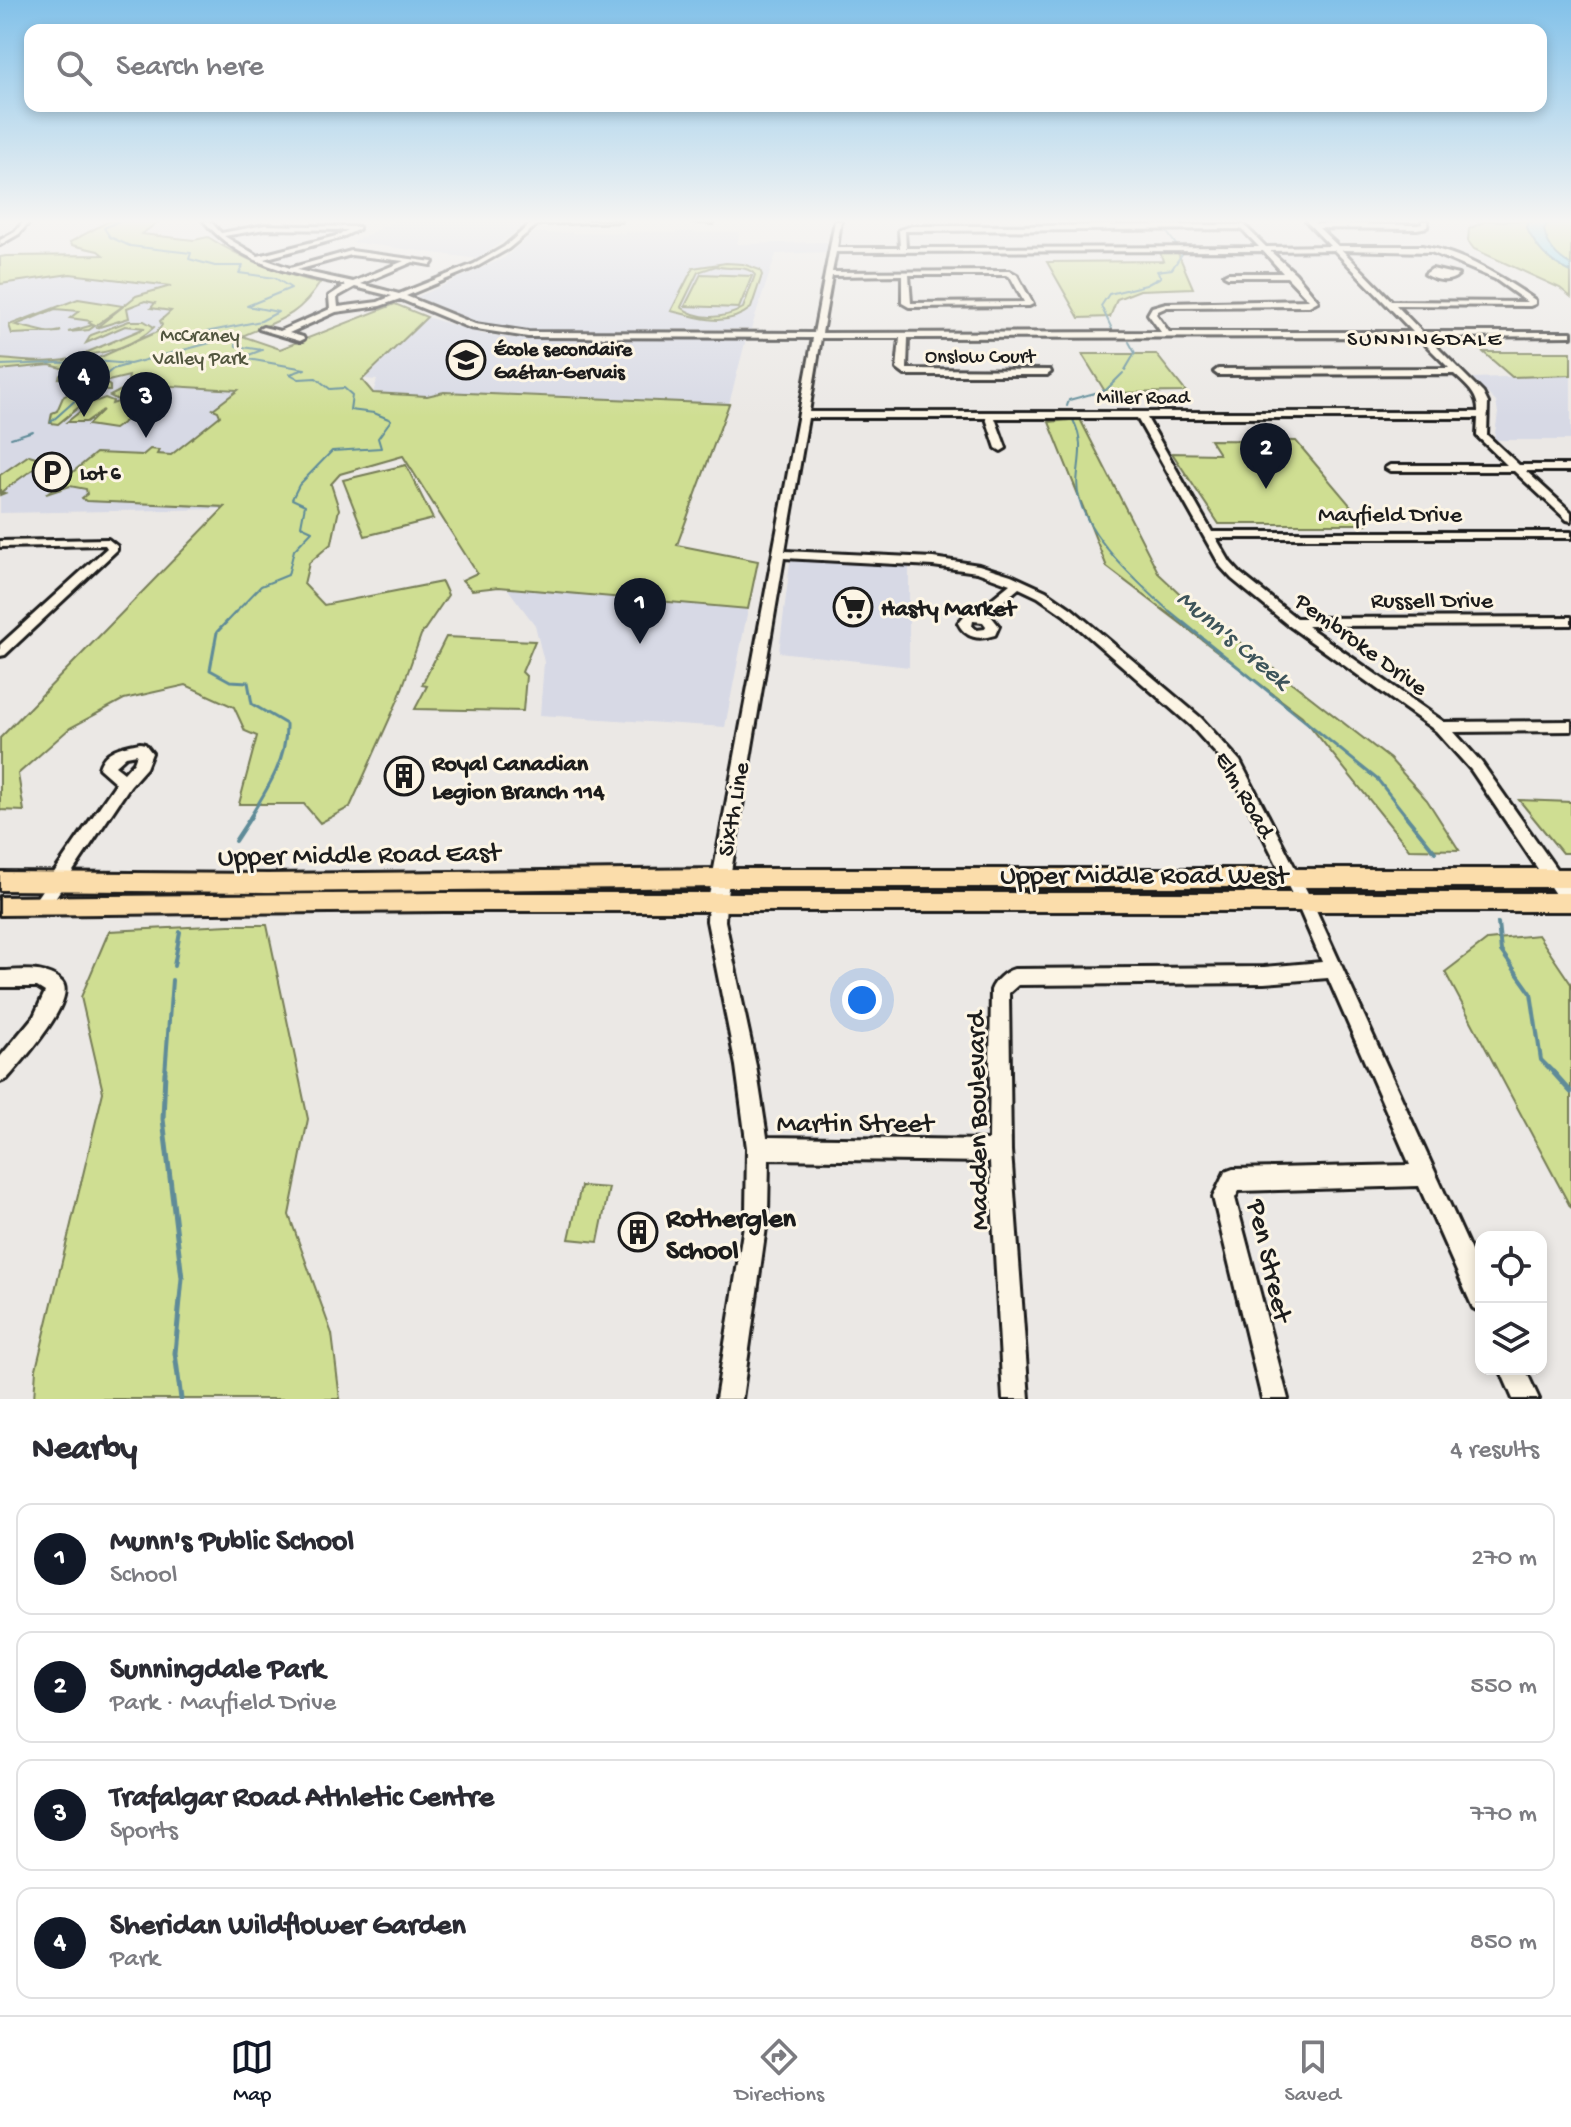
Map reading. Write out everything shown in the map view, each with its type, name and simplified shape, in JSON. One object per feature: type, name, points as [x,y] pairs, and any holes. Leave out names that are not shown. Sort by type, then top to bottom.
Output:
[{"type":"main road","name":"Upper Middle Road West","points":[[720,878],[1562,877]]},
{"type":"main road","name":"Upper Middle Road East","points":[[0,881],[55,884],[720,878]]},
{"type":"main road","name":"Upper Middle Road West","points":[[717,901],[1570,902]]},
{"type":"main road","name":"Upper Middle Road East","points":[[0,906],[717,901]]},
{"type":"street","points":[[334,310],[331,304],[333,296],[349,286]]},
{"type":"street","points":[[362,286],[400,296],[474,326],[563,336],[1571,334]]},
{"type":"street","points":[[281,334],[334,310],[366,308],[423,286]]},
{"type":"street","name":"Sixth Line","points":[[729,1399],[757,1213],[758,1148],[746,1066],[716,921],[717,901],[827,286]]},
{"type":"street","points":[[905,286],[906,303],[909,305],[1029,304],[1019,286]]},
{"type":"street","points":[[1167,335],[1152,314],[1155,309],[1166,305],[1314,301],[1302,286]]},
{"type":"street","points":[[1373,286],[1478,393],[1483,403],[1482,436],[1571,518]]},
{"type":"street","points":[[1390,303],[1532,302],[1511,286]]},
{"type":"street","points":[[263,329],[300,339]]},
{"type":"street","name":"Onslow Court","points":[[904,335],[901,369],[905,372],[1047,372]]},
{"type":"street","points":[[550,350],[563,336]]},
{"type":"street","points":[[1218,372],[1456,371]]},
{"type":"street","name":"Pembroke Drive","points":[[1140,414],[1236,576],[1293,622],[1441,727],[1476,766],[1562,877],[1570,902]]},
{"type":"street","name":"Miller Road","points":[[804,415],[1482,415]]},
{"type":"street","points":[[990,416],[1001,448]]},
{"type":"street","points":[[1390,468],[1571,468]]},
{"type":"street","name":"Mayfield Drive","points":[[1209,535],[1571,535]]},
{"type":"street","points":[[0,544],[108,542],[113,548],[0,652]]},
{"type":"street","name":"Elm Road","points":[[778,554],[933,562],[979,569],[1018,583],[1068,612],[1204,730],[1235,765],[1293,878],[1475,1287]]},
{"type":"street","points":[[977,617],[1018,583]]},
{"type":"street","name":"Russell Drive","points":[[1293,622],[1571,621]]},
{"type":"street","points":[[1441,727],[1571,726]]},
{"type":"street","points":[[41,905],[125,782]]},
{"type":"street","name":"Madden Boulevard","points":[[1016,1399],[1000,1151],[1000,990],[1014,977],[1264,975],[1335,969]]},
{"type":"street","points":[[0,979],[39,979],[55,988],[53,1002],[42,1020],[0,1072]]},
{"type":"street","name":"Martin Street","points":[[758,1148],[1000,1151]]},
{"type":"street","name":"Pen Street","points":[[1275,1399],[1226,1209],[1224,1197],[1233,1180],[1424,1175]]},
{"type":"street","points":[[1515,1375],[1526,1399]]},
{"type":"shaded area","points":[[0,286],[173,286],[172,311],[157,332],[92,365],[92,382],[99,385],[142,369],[238,389],[238,487],[224,509],[0,513]]},
{"type":"shaded area","points":[[441,286],[765,286],[751,329],[522,330],[474,321],[417,297]]},
{"type":"shaded area","points":[[427,317],[482,334],[518,339],[746,339],[729,404],[444,392],[427,396],[373,393],[377,380],[365,379]]},
{"type":"shaded area","points":[[1571,375],[1571,440],[1494,440],[1498,413],[1496,402],[1472,378]]},
{"type":"shaded area","points":[[794,559],[909,566],[909,667],[779,652],[790,563]]},
{"type":"shaded area","points":[[507,588],[748,609],[725,727],[540,715],[544,662],[535,625]]},
{"type":"green space","name":"McCraney Valley Park","points":[[170,286],[318,286],[295,311],[242,336],[280,349],[395,304],[427,317],[362,380],[373,393],[427,396],[444,392],[729,404],[677,545],[758,561],[748,609],[499,587],[472,590],[462,580],[477,573],[403,456],[340,474],[331,484],[339,509],[332,543],[309,563],[304,584],[324,605],[442,582],[448,595],[421,635],[398,700],[350,807],[320,823],[304,804],[239,804],[257,736],[245,731],[234,707],[186,685],[124,699],[70,728],[18,774],[24,811],[0,810],[0,738],[225,507],[86,501],[82,498],[87,494],[86,489],[70,486],[46,494],[96,453],[143,455],[150,449],[159,450],[157,454],[171,455],[220,416],[213,409],[238,390],[154,385],[123,403],[123,399],[154,378],[150,376],[118,400],[110,396],[133,384],[128,381],[129,376],[104,382],[110,386],[110,391],[92,382],[94,360],[157,332],[162,325],[160,321],[171,311],[151,308],[155,303],[145,301],[127,308],[129,318],[96,328],[136,296]]},
{"type":"green space","points":[[684,286],[691,286],[681,307],[695,315],[712,317],[743,308],[751,286],[758,286],[751,308],[731,318],[711,320],[671,311]]},
{"type":"green space","points":[[695,286],[748,286],[739,308],[685,306]]},
{"type":"green space","points":[[1061,286],[1193,288],[1140,290],[1117,299],[1110,317],[1079,318]]},
{"type":"green space","points":[[1556,286],[1571,286],[1571,297]]},
{"type":"green space","points":[[78,299],[123,306],[89,330],[68,332],[93,325],[89,323],[91,321],[70,318],[79,311],[55,309],[16,325],[48,332],[12,334],[9,325]]},
{"type":"green space","points":[[129,321],[144,321],[154,327],[121,347],[83,354],[145,328],[125,326],[86,343],[91,335]]},
{"type":"green space","points":[[1483,352],[1571,352],[1571,375],[1512,377]]},
{"type":"green space","points":[[1082,354],[1156,354],[1186,392],[1106,393]]},
{"type":"green space","points":[[89,358],[78,371],[84,371],[85,378],[77,383],[66,384],[77,375],[59,378],[73,371],[50,365],[0,370],[0,359],[49,362]]},
{"type":"green space","points":[[79,388],[92,388],[95,394],[58,424],[50,423],[52,413],[57,411],[63,397]]},
{"type":"green space","points":[[105,398],[113,401],[112,404],[118,402],[138,412],[114,429],[88,425],[103,410],[86,422],[67,422],[91,403]]},
{"type":"green space","points":[[1080,419],[1159,574],[1192,605],[1390,759],[1427,800],[1459,850],[1409,849],[1302,716],[1107,567],[1049,422]]},
{"type":"green space","points":[[1210,440],[1296,441],[1366,524],[1219,524],[1172,453],[1219,454]]},
{"type":"green space","points":[[29,455],[46,460],[0,495],[0,475]]},
{"type":"green space","points":[[406,465],[433,519],[365,536],[343,480]]},
{"type":"green space","points":[[446,637],[535,641],[522,672],[526,676],[523,711],[415,709],[427,686],[422,685]]},
{"type":"green space","points":[[1519,800],[1571,802],[1571,853],[1562,853]]},
{"type":"green space","points":[[267,925],[308,1119],[289,1215],[332,1334],[340,1399],[34,1399],[36,1369],[103,1092],[81,997],[109,931]]},
{"type":"green space","points":[[1538,935],[1571,984],[1571,1208],[1445,972],[1487,940]]},
{"type":"green space","points":[[581,1186],[609,1188],[598,1242],[569,1239]]},
{"type":"waterway","points":[[209,340],[206,332],[261,321],[278,312],[247,306],[291,288],[288,286]]},
{"type":"waterway","name":"Munn's Creek","points":[[1112,329],[1101,306],[1109,294],[1141,286]]},
{"type":"waterway","points":[[209,340],[221,337],[235,340],[236,346],[262,350],[246,356],[248,359],[305,369],[290,374],[299,379],[316,378],[330,389],[344,388],[352,395],[350,410],[374,413],[391,420],[378,438],[381,448],[332,451],[299,485],[292,499],[305,505],[301,526],[312,531],[294,550],[288,575],[261,586],[235,613]]},
{"type":"waterway","points":[[95,361],[130,364],[210,343],[209,340]]},
{"type":"waterway","name":"Munn's Creek","points":[[1125,370],[1135,353],[1129,342]]},
{"type":"waterway","points":[[0,365],[85,362]]},
{"type":"waterway","points":[[97,382],[113,369],[127,365]]},
{"type":"waterway","name":"Munn's Creek","points":[[1067,406],[1069,400],[1106,390],[1123,373]]},
{"type":"waterway","points":[[51,422],[88,389]]},
{"type":"waterway","name":"Munn's Creek","points":[[1073,420],[1080,441],[1077,488],[1085,514],[1118,561],[1171,613]]},
{"type":"waterway","points":[[11,438],[33,431]]},
{"type":"waterway","points":[[237,611],[217,632],[210,670],[230,681],[248,682],[252,704],[286,724],[280,761],[250,817]]},
{"type":"waterway","name":"Munn's Creek","points":[[1169,611],[1378,780],[1407,817]]},
{"type":"waterway","points":[[235,841],[252,815]]},
{"type":"waterway","name":"Munn's Creek","points":[[1405,815],[1435,852]]},
{"type":"waterway","name":"Munn's Creek","points":[[1498,923],[1501,951],[1531,993],[1541,1060],[1553,1072]]},
{"type":"waterway","points":[[174,966],[180,932]]},
{"type":"waterway","points":[[165,1074],[172,980]]},
{"type":"waterway","points":[[165,1072],[163,1119],[182,1278],[175,1353],[181,1399]]},
{"type":"waterway","name":"Munn's Creek","points":[[1553,1072],[1571,1092]]},
{"type":"place","name":"École secondaire Gaétan-Gervais","points":[[466,360]]},
{"type":"place","name":"Sheridan Wildflower Garden","points":[[84,417]]},
{"type":"place","name":"Trafalgar Road Athletic Centre","points":[[146,438]]},
{"type":"place","name":"Lot 6","points":[[52,472]]},
{"type":"place","name":"Sunningdale Park","points":[[1266,489]]},
{"type":"place","name":"Hasty Market","points":[[853,607]]},
{"type":"place","name":"Munn's Public School","points":[[640,644]]},
{"type":"place","name":"Royal Canadian Legion Branch 114","points":[[404,776]]},
{"type":"place","name":"Rotherglen School","points":[[638,1232]]},
{"type":"district","name":"SUNNINGDALE","points":[[1425,337]]}]
